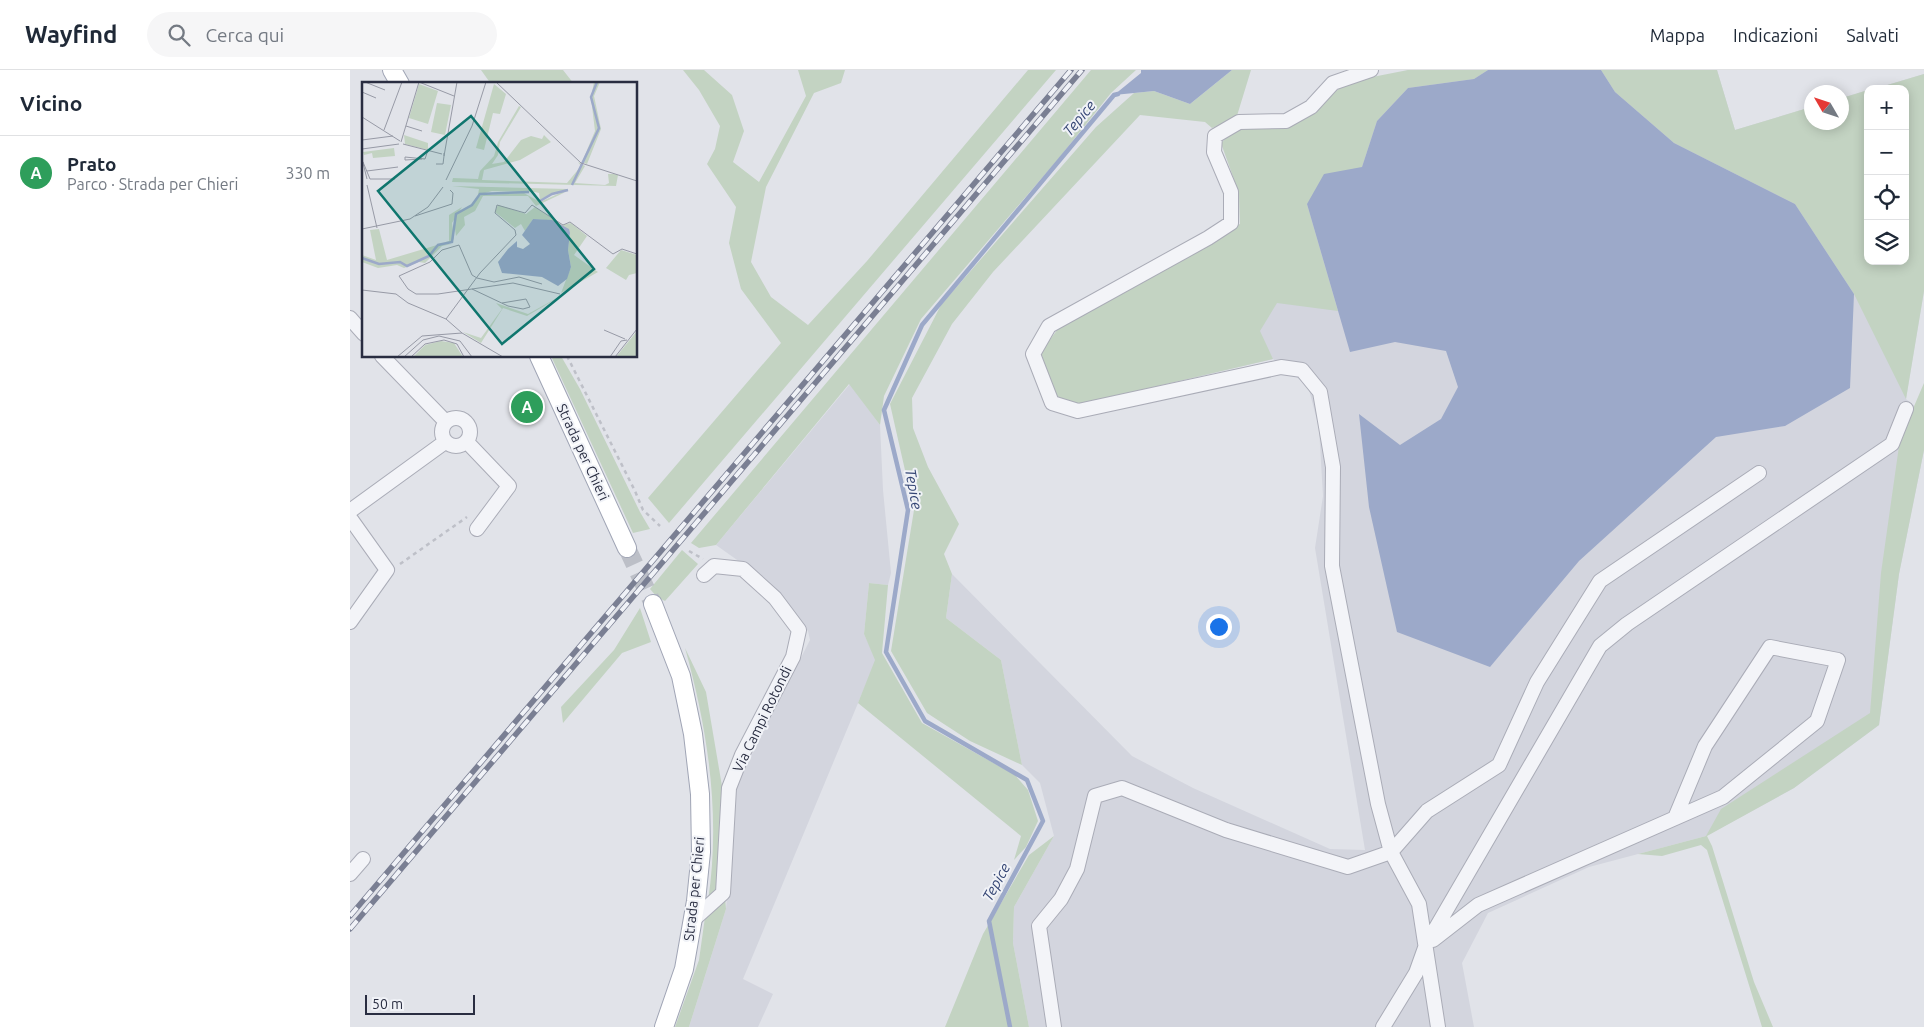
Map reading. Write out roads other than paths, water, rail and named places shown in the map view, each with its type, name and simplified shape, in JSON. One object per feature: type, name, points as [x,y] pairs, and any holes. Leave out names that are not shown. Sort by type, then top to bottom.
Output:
[{"type":"main road","points":[[392,70],[399,82]]},
{"type":"main road","name":"Strada per Chieri","points":[[540,358],[627,548]]},
{"type":"main road","name":"Strada per Chieri","points":[[653,604],[681,676],[693,734],[700,794],[701,852],[693,920],[684,969],[664,1027]]},
{"type":"street","points":[[1370,70],[1334,83],[1311,107],[1286,120],[1239,122],[1215,136],[1214,152],[1231,192],[1231,223],[1208,238],[1049,326],[1033,354],[1052,402],[1078,411],[1281,366],[1302,370],[1320,392],[1333,467],[1332,566],[1378,804],[1392,852],[1419,904],[1438,1027]]},
{"type":"street","points":[[350,318],[362,332]]},
{"type":"street","points":[[384,358],[446,422]]},
{"type":"street","points":[[1383,1027],[1416,973],[1426,946],[1600,646],[1626,624],[1892,444],[1906,409]]},
{"type":"street","points":[[454,418],[467,422],[471,431],[467,442],[456,447],[445,442],[442,430],[446,422],[454,418]]},
{"type":"street","points":[[350,511],[445,442]]},
{"type":"street","points":[[467,442],[509,486],[477,530]]},
{"type":"street","points":[[1054,1027],[1039,926],[1061,899],[1077,870],[1095,796],[1122,788],[1226,830],[1348,867],[1392,852],[1427,812],[1499,765],[1537,682],[1600,581],[1759,473]]},
{"type":"street","points":[[350,518],[387,570],[350,622]]},
{"type":"street","name":"Via Campi Rotondi","points":[[693,920],[723,893],[729,788],[742,755],[793,656],[799,630],[776,598],[743,570],[714,566],[704,575]]},
{"type":"street","points":[[350,607],[373,589]]},
{"type":"street","points":[[1426,946],[1478,905],[1723,797],[1817,721],[1838,660],[1770,648],[1705,746],[1675,818]]},
{"type":"street","points":[[350,874],[363,859]]},
{"type":"water","points":[[1141,70],[1232,70],[1190,104],[1154,91],[1114,95],[1141,73]]},
{"type":"water","points":[[1488,70],[1601,70],[1615,92],[1674,143],[1795,204],[1854,294],[1850,388],[1785,426],[1716,437],[1579,561],[1490,667],[1397,632],[1369,507],[1359,414],[1400,445],[1441,419],[1458,387],[1446,351],[1395,342],[1350,352],[1307,204],[1324,174],[1362,167],[1377,121],[1408,88],[1474,79]]},
{"type":"waterway","name":"Tepice","points":[[1010,1027],[989,921],[1043,821],[1027,780],[925,721],[886,652],[908,510],[884,410],[922,325],[1114,95],[1118,94]]},
{"type":"tunnel","points":[[627,548],[653,604]]},
{"type":"railway","points":[[350,916],[1071,70]]},
{"type":"railway","points":[[350,929],[1082,70]]},
{"type":"place","name":"Prato","points":[[527,407]]}]
